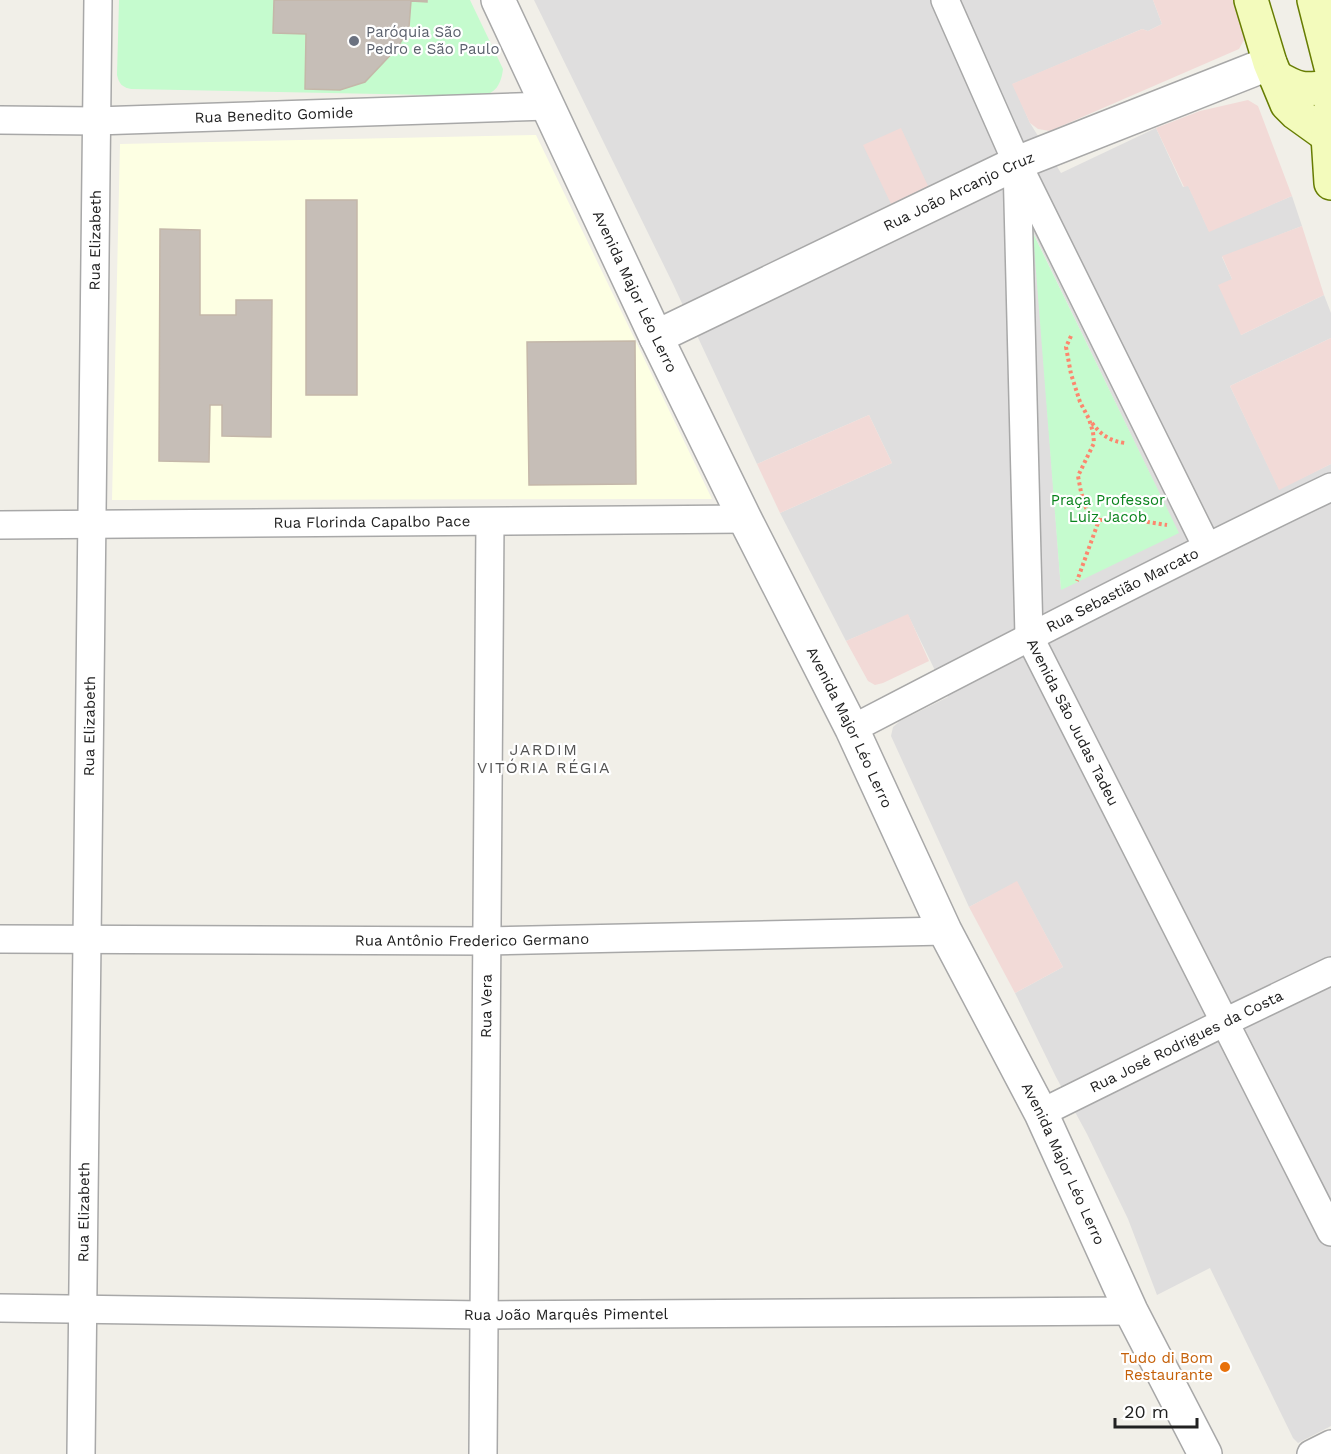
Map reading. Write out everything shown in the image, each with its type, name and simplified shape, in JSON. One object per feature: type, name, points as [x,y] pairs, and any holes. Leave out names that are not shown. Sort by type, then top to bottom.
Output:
[{"type":"main road","points":[[1251,0],[1273,70],[1287,104],[1296,113],[1330,127],[1331,183]]},
{"type":"main road","points":[[1314,0],[1331,67]]},
{"type":"main road","points":[[1273,70],[1294,87],[1307,90],[1331,87]]},
{"type":"street","name":"Rua Elizabeth","points":[[81,1454],[98,0]]},
{"type":"street","name":"Avenida Major Léo Lerro","points":[[498,0],[656,337],[852,729],[945,932],[1041,1113],[1131,1311],[1205,1454]]},
{"type":"street","name":"Avenida São Judas Tadeu","points":[[945,0],[1017,163],[1207,547]]},
{"type":"street","name":"Rua João Arcanjo Cruz","points":[[656,337],[1017,163],[1273,70]]},
{"type":"street","name":"Rua Benedito Gomide","points":[[0,120],[96,121],[548,106]]},
{"type":"street","name":"Avenida São Judas Tadeu","points":[[1017,163],[1029,636],[1331,1232]]},
{"type":"street","name":"Rua Sebastião Marcato","points":[[852,729],[1029,636],[1331,487]]},
{"type":"street","name":"Rua Florinda Capalbo Pace","points":[[0,525],[745,519]]},
{"type":"street","name":"Rua Vera","points":[[483,1454],[490,522]]},
{"type":"street","name":"Rua Antônio Frederico Germano","points":[[0,939],[487,941],[945,932]]},
{"type":"street","name":"Rua José Rodrigues da Costa","points":[[1041,1113],[1331,970]]},
{"type":"street","name":"Rua João Marquês Pimentel","points":[[0,1308],[484,1315],[1131,1311]]},
{"type":"street","points":[[1311,1454],[1331,1444]]},
{"type":"path","points":[[1093,316],[1074,332],[1066,347],[1071,374],[1080,402],[1099,433],[1114,441],[1126,443],[1152,435]]},
{"type":"path","points":[[1089,419],[1094,443],[1078,476],[1086,508],[1099,520],[1136,520],[1164,525],[1195,523]]},
{"type":"path","points":[[1064,619],[1099,520]]},
{"type":"shaded area","points":[[534,0],[1153,0],[1162,24],[1148,31],[1142,29],[1013,84],[1030,123],[1061,173],[1156,128],[1183,187],[1188,185],[1209,231],[1292,196],[1302,226],[1222,257],[1232,279],[1241,335],[1324,295],[1331,313],[1331,338],[1230,386],[1279,489],[1331,464],[1331,1426],[1298,1443],[1293,1438],[1210,1268],[1157,1295],[1128,1219],[1015,993],[1063,967],[1017,882],[969,907],[891,736],[893,727],[900,721],[948,697],[908,615],[846,641],[780,513],[892,463],[869,415],[757,464],[673,284]],"holes":[[[1034,234],[1178,532],[1061,589]]]},
{"type":"shaded area","points":[[1153,0],[1235,0],[1241,18],[1244,40],[1239,49],[1050,131],[1038,129],[1030,123],[1012,84],[1142,29],[1148,31],[1162,24]]},
{"type":"shaded area","points":[[1248,100],[1258,106],[1292,196],[1209,232],[1188,186],[1184,187],[1156,128],[1200,111]]},
{"type":"shaded area","points":[[901,128],[928,186],[891,204],[863,145]]},
{"type":"shaded area","points":[[536,135],[712,499],[112,500],[120,144]]},
{"type":"shaded area","points":[[1302,226],[1324,295],[1241,335],[1218,285],[1232,279],[1222,256]]},
{"type":"shaded area","points":[[1331,338],[1331,464],[1279,490],[1230,386]]},
{"type":"shaded area","points":[[869,415],[892,463],[780,513],[757,464]]},
{"type":"shaded area","points":[[908,614],[929,661],[875,685],[868,681],[846,641]]},
{"type":"shaded area","points":[[1017,881],[1063,967],[1015,993],[969,907]]},
{"type":"green space","points":[[119,0],[470,0],[503,69],[499,84],[494,91],[480,96],[131,89],[121,85],[117,75]]},
{"type":"green space","name":"Praça Professor Luiz Jacob","points":[[1033,233],[1179,533],[1061,590]]},
{"type":"building","name":"Paróquia São Pedro e São Paulo","points":[[274,0],[427,0],[427,2],[411,1],[409,27],[398,47],[365,82],[340,90],[305,89],[306,34],[273,33]]},
{"type":"building","points":[[306,200],[357,200],[357,395],[306,395]]},
{"type":"building","points":[[160,229],[200,230],[200,315],[236,315],[236,300],[272,300],[271,437],[222,436],[222,405],[210,405],[209,462],[159,461]]},
{"type":"building","points":[[635,341],[636,484],[529,485],[527,342]]},
{"type":"place","name":"Paróquia São Pedro e São Paulo","points":[[354,41]]},
{"type":"place","name":"Tudo di Bom Restaurante","points":[[1225,1367]]},
{"type":"district","name":"JARDIM VITÓRIA RÉGIA","points":[[544,758]]}]
